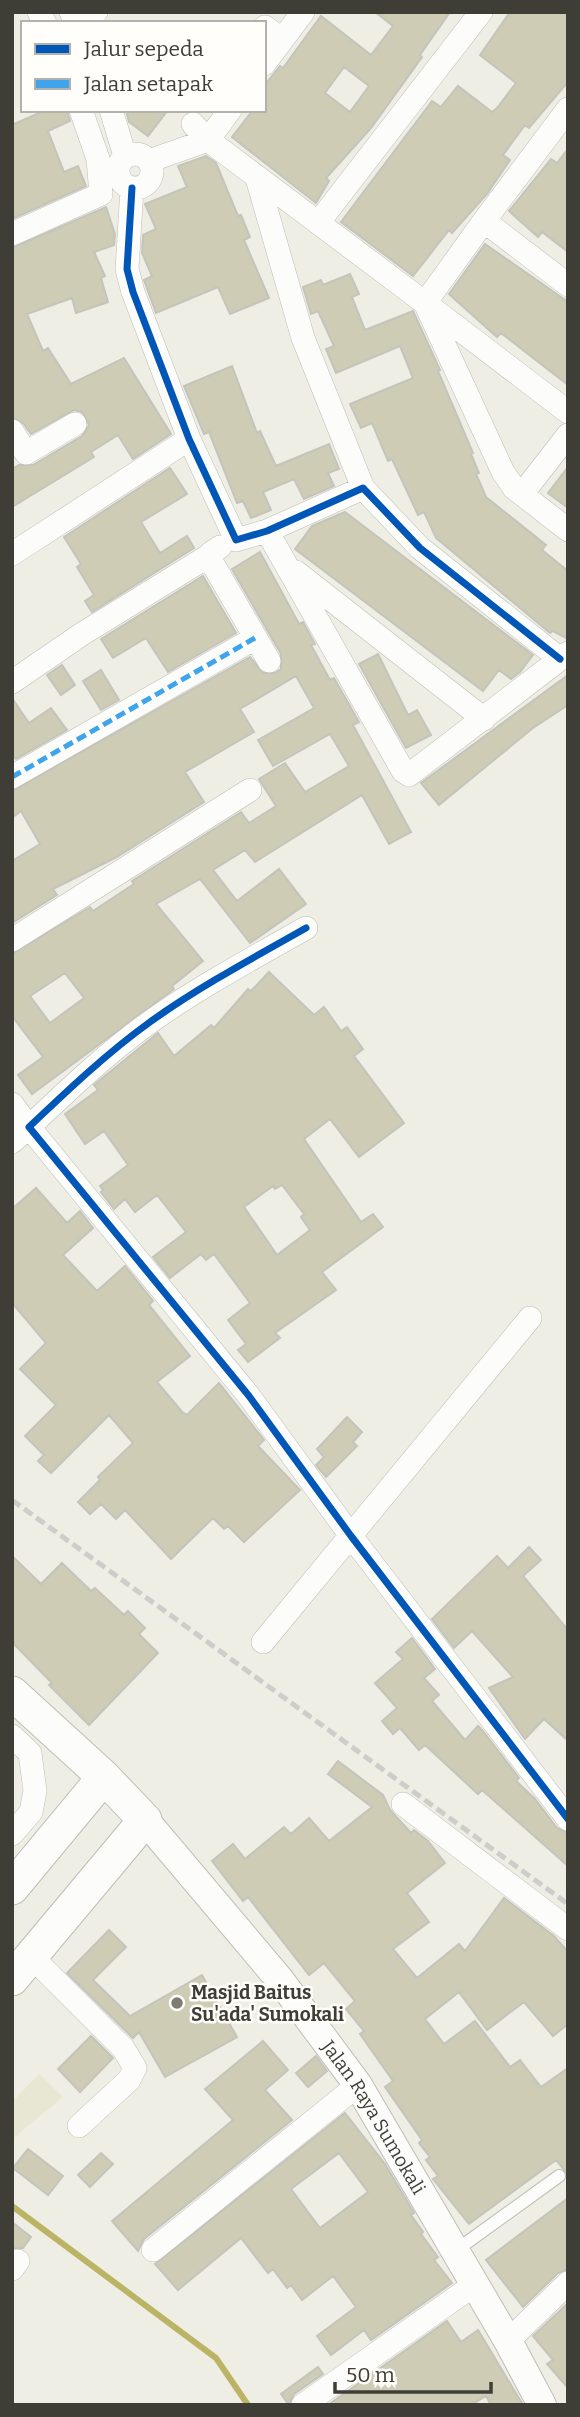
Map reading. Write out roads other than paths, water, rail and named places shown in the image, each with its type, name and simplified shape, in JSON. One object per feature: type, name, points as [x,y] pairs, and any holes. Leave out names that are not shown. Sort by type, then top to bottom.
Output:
[{"type":"main road","points":[[17,1719],[104,1777],[145,1820],[22,1967]]},
{"type":"main road","points":[[12,1888],[104,1777]]},
{"type":"street","points":[[266,53],[276,12]]},
{"type":"street","points":[[270,32],[303,12]]},
{"type":"street","points":[[318,223],[481,12]]},
{"type":"street","points":[[425,303],[568,109]]},
{"type":"street","points":[[82,112],[114,159]]},
{"type":"street","points":[[111,112],[114,159],[120,180],[138,188],[149,180],[152,174],[149,161],[142,155],[114,159]]},
{"type":"street","points":[[149,161],[181,150],[201,125],[226,112]]},
{"type":"street","points":[[201,125],[257,178],[568,412]]},
{"type":"street","points":[[12,234],[101,194],[114,159]]},
{"type":"street","points":[[257,178],[303,338],[363,488],[420,548],[564,656],[409,775],[403,771],[267,531]]},
{"type":"street","points":[[132,187],[129,281],[189,439],[236,540]]},
{"type":"street","points":[[484,221],[568,285]]},
{"type":"street","points":[[425,303],[503,472],[522,494],[568,530]]},
{"type":"street","points":[[12,431],[26,453],[75,424]]},
{"type":"street","points":[[522,494],[568,435]]},
{"type":"street","points":[[12,554],[189,439]]},
{"type":"street","points":[[12,682],[82,634],[236,540],[267,531],[363,488]]},
{"type":"street","points":[[210,555],[269,661]]},
{"type":"street","points":[[287,566],[484,719]]},
{"type":"street","points":[[12,777],[256,638]]},
{"type":"street","points":[[12,940],[250,790]]},
{"type":"street","points":[[21,1135],[104,1058],[148,1023],[227,972],[306,928]]},
{"type":"street","points":[[12,1104],[21,1135],[249,1396],[351,1536],[568,1819]]},
{"type":"street","points":[[263,1642],[530,1318]]},
{"type":"street","points":[[12,1834],[31,1812],[35,1800],[30,1752],[17,1719]]},
{"type":"street","points":[[12,1774],[30,1752]]},
{"type":"street","points":[[403,1804],[568,1929]]},
{"type":"street","name":"Jalan Raya Sumokali","points":[[145,1820],[280,1980],[358,2085],[508,2341],[542,2405]]},
{"type":"street","points":[[22,1967],[122,2048],[135,2068],[130,2080],[79,2126]]},
{"type":"street","points":[[153,2250],[358,2085]]},
{"type":"street","points":[[508,2341],[568,2283]]},
{"type":"street","points":[[303,2405],[474,2285]]},
{"type":"lane","points":[[454,2251],[559,2176]]},
{"type":"waterway","points":[[12,2206],[216,2358],[248,2405]]},
{"type":"railway","points":[[12,1500],[568,1904]]},
{"type":"place","name":"Masjid Baitus Su'ada' Sumokali","points":[[177,2003]]}]
